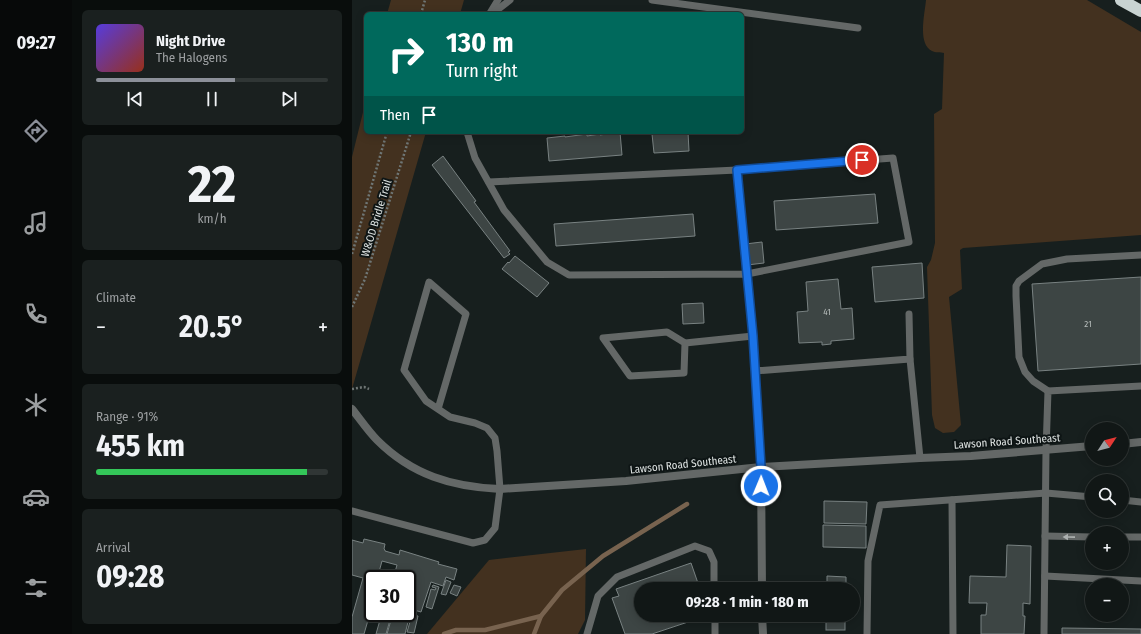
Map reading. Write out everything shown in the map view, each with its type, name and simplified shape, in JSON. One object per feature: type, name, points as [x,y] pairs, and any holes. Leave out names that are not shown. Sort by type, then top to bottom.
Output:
[{"type":"highway","points":[[1121,0],[1141,11]]},
{"type":"street","name":"Lawson Road Southeast","points":[[352,409],[386,449],[414,469],[435,478],[458,485],[500,489],[626,481],[761,467],[971,456],[1085,447]]},
{"type":"street","points":[[1129,443],[1141,442]]},
{"type":"street","points":[[761,467],[762,582]]},
{"type":"street","points":[[762,622],[762,634]]},
{"type":"lane","points":[[492,12],[498,0]]},
{"type":"lane","points":[[494,12],[510,0]]},
{"type":"lane","points":[[652,0],[740,12]]},
{"type":"lane","points":[[744,13],[858,28]]},
{"type":"lane","points":[[468,134],[475,158],[504,210],[547,262],[569,275],[747,274],[909,242],[893,158],[737,170],[489,182]]},
{"type":"lane","points":[[737,170],[753,336],[761,467]]},
{"type":"lane","points":[[1141,255],[1067,259],[1042,264],[1023,278],[1016,286],[1019,357],[1025,372],[1033,381],[1048,391],[1141,386]]},
{"type":"lane","points":[[352,511],[473,543],[485,540],[495,528],[500,489],[495,438],[487,428],[475,423],[450,417],[438,409],[426,401],[404,370],[429,282],[466,314],[438,409]]},
{"type":"lane","points":[[909,314],[910,359],[920,458]]},
{"type":"lane","points":[[685,343],[684,373],[630,376],[603,338],[667,332],[685,343],[753,336]]},
{"type":"lane","points":[[755,371],[910,359]]},
{"type":"lane","points":[[1044,634],[1048,391]]},
{"type":"lane","points":[[866,634],[868,561],[880,505],[1046,493],[1085,496]]},
{"type":"lane","points":[[952,500],[954,634]]},
{"type":"lane","points":[[1129,501],[1141,502]]},
{"type":"lane","points":[[1045,536],[1085,537]]},
{"type":"lane","points":[[1129,537],[1141,538]]},
{"type":"lane","points":[[587,634],[598,596],[617,577],[694,546],[709,551],[714,562],[714,582]]},
{"type":"lane","points":[[1045,576],[1141,581]]},
{"type":"lane","points":[[715,622],[715,634]]},
{"type":"path","points":[[422,12],[425,0]]},
{"type":"path","points":[[352,254],[387,134]]},
{"type":"path","name":"W&OD Bridle Trail","points":[[352,307],[365,278],[410,134]]},
{"type":"path","points":[[352,389],[364,387],[368,389]]},
{"type":"shaded area","points":[[391,0],[464,0],[461,12],[388,12]]},
{"type":"shaded area","points":[[926,0],[1087,0],[1141,32],[1141,235],[963,248],[960,250],[962,289],[949,297],[961,425],[954,432],[943,433],[935,428],[932,415],[927,267],[931,260],[935,243],[934,114],[942,109],[944,53],[932,51],[927,47],[925,42],[923,28]]},
{"type":"shaded area","points":[[364,108],[364,134],[425,134],[352,389],[352,157]]},
{"type":"shaded area","points":[[586,549],[585,620],[578,634],[427,634],[489,560]]},
{"type":"building","points":[[587,134],[587,136],[620,134],[622,155],[549,161],[547,138]]},
{"type":"building","points":[[652,134],[688,134],[689,151],[654,153]]},
{"type":"building","points":[[443,156],[510,251],[508,252],[510,254],[504,258],[432,165]]},
{"type":"building","points":[[875,194],[878,223],[776,230],[774,201]]},
{"type":"building","points":[[693,214],[695,236],[556,246],[554,224]]},
{"type":"building","points":[[762,242],[764,263],[747,265],[745,244]]},
{"type":"building","points":[[515,256],[549,283],[537,297],[502,269]]},
{"type":"building","points":[[922,263],[924,298],[875,302],[872,267]]},
{"type":"building","points":[[1141,277],[1141,364],[1038,371],[1032,284]]},
{"type":"building","points":[[838,279],[841,309],[852,308],[854,339],[831,341],[831,344],[822,345],[822,342],[799,343],[797,312],[808,311],[806,282]]},
{"type":"building","points":[[703,303],[704,323],[683,324],[682,304]]},
{"type":"building","points":[[824,501],[867,502],[866,524],[824,523]]},
{"type":"building","points":[[823,525],[866,526],[866,548],[823,547]]},
{"type":"building","points":[[364,539],[385,544],[385,551],[399,555],[400,550],[439,562],[438,564],[457,569],[454,580],[446,577],[443,586],[431,582],[421,612],[416,611],[416,570],[396,570],[397,565],[382,561],[380,570],[364,570],[364,622],[367,622],[364,634],[352,634],[352,617],[363,578],[352,575],[352,540],[363,543]]},
{"type":"building","points":[[1007,545],[1031,546],[1030,604],[1023,603],[1023,616],[1025,616],[1024,634],[981,634],[981,615],[986,615],[987,603],[969,603],[970,576],[1006,577]]},
{"type":"building","points":[[691,563],[698,582],[636,582]]},
{"type":"building","points":[[827,576],[846,577],[846,582],[827,582]]},
{"type":"building","points":[[446,580],[451,582],[446,595],[441,594]]},
{"type":"building","points":[[634,583],[634,622],[688,622],[652,634],[625,634],[612,598],[619,596],[616,589]]},
{"type":"building","points":[[433,585],[439,587],[432,609],[426,607],[431,589],[435,590],[436,588],[432,587]]},
{"type":"building","points":[[454,585],[461,587],[457,596],[450,593]]},
{"type":"building","points":[[416,616],[418,616],[414,633],[407,632],[410,622],[416,622]]},
{"type":"building","points":[[379,622],[389,622],[386,634],[376,634]]},
{"type":"building","points":[[390,622],[408,622],[405,634],[387,634]]},
{"type":"building","points":[[826,622],[845,622],[845,630],[826,630]]},
{"type":"building","points":[[1062,628],[1141,629],[1141,634],[1062,634]]},
{"type":"waterway","points":[[534,634],[541,616],[562,590],[603,556],[687,504]]},
{"type":"waterway","points":[[444,634],[456,630],[485,630],[541,616]]},
{"type":"route","points":[[761,486],[753,336],[737,170],[862,160]]}]
